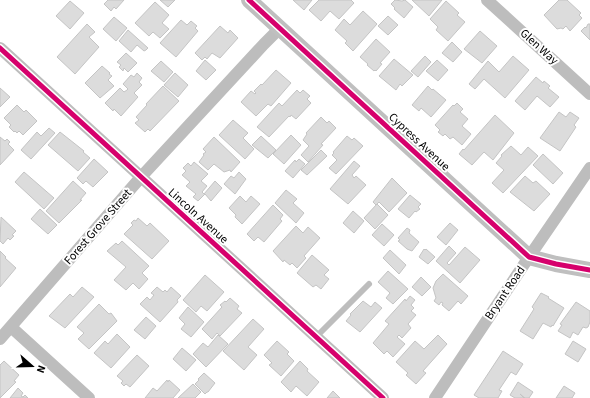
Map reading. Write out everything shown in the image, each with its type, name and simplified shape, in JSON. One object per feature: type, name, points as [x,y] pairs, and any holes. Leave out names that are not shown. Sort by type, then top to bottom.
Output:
[{"type":"street","name":"Cypress Avenue","points":[[249,0],[529,256],[556,264],[590,270]]},
{"type":"street","name":"Glen Way","points":[[487,0],[590,94]]},
{"type":"street","name":"Forest Grove Street","points":[[0,339],[142,177],[280,28]]},
{"type":"street","name":"Lincoln Avenue","points":[[0,48],[383,398]]},
{"type":"street","name":"Bryant Road","points":[[435,398],[529,256],[590,168]]},
{"type":"street","points":[[11,327],[89,398]]},
{"type":"lane","points":[[316,337],[369,284]]},
{"type":"building","points":[[108,0],[124,0],[116,9],[114,7],[111,11],[104,4]]},
{"type":"building","points":[[160,0],[175,0],[168,7]]},
{"type":"building","points":[[293,0],[312,0],[304,10]]},
{"type":"building","points":[[319,0],[351,0],[354,3],[339,19],[330,11],[321,21],[309,10]]},
{"type":"building","points":[[395,0],[405,0],[413,7],[404,18],[394,9],[395,8],[391,4]]},
{"type":"building","points":[[412,0],[442,0],[429,16]]},
{"type":"building","points":[[559,0],[567,0],[581,13],[579,15],[582,18],[570,31],[566,26],[563,29],[557,29],[544,15]]},
{"type":"building","points":[[70,1],[84,13],[70,29],[56,16]]},
{"type":"building","points":[[446,1],[459,13],[457,15],[465,22],[448,41],[436,30],[438,27],[430,19]]},
{"type":"building","points":[[155,2],[169,15],[162,23],[169,29],[160,38],[153,32],[149,36],[135,23]]},
{"type":"building","points":[[363,11],[377,24],[353,51],[345,43],[347,41],[335,30],[344,19],[350,25]]},
{"type":"building","points":[[388,16],[398,25],[388,35],[378,26]]},
{"type":"building","points":[[114,17],[127,28],[116,41],[103,29]]},
{"type":"building","points":[[181,20],[187,25],[191,21],[197,26],[195,28],[198,31],[176,57],[160,43]]},
{"type":"building","points":[[87,24],[95,32],[89,37],[99,47],[75,74],[57,57]]},
{"type":"building","points":[[588,24],[590,24],[590,40],[581,31],[585,27],[586,28]]},
{"type":"building","points":[[220,26],[228,33],[230,30],[238,38],[220,58],[212,53],[207,59],[205,57],[202,60],[195,53]]},
{"type":"building","points":[[128,30],[148,48],[146,50],[144,51],[137,45],[131,52],[119,41]]},
{"type":"building","points":[[480,31],[497,46],[482,63],[464,49]]},
{"type":"building","points":[[376,39],[390,52],[380,63],[382,64],[376,71],[374,71],[360,57]]},
{"type":"building","points":[[452,42],[462,52],[453,62],[442,53]]},
{"type":"building","points":[[126,53],[137,63],[128,72],[124,68],[123,71],[119,67],[121,65],[117,62]]},
{"type":"building","points":[[425,56],[431,62],[418,77],[411,71]]},
{"type":"building","points":[[513,56],[529,70],[505,98],[484,79],[475,89],[469,84],[488,61],[499,72]]},
{"type":"building","points":[[394,59],[413,75],[402,86],[400,84],[396,90],[379,76]]},
{"type":"building","points":[[205,60],[216,70],[206,80],[196,71]]},
{"type":"building","points":[[437,60],[448,70],[438,81],[426,71]]},
{"type":"building","points":[[161,61],[173,72],[164,82],[151,71]]},
{"type":"building","points":[[102,66],[112,76],[108,80],[114,86],[100,98],[85,83]]},
{"type":"building","points":[[276,70],[291,83],[271,106],[268,104],[256,116],[241,102],[251,91],[255,94],[256,93],[254,91]]},
{"type":"building","points":[[137,73],[142,78],[139,82],[142,85],[134,93],[138,97],[121,116],[105,103],[120,88],[124,92],[127,90],[128,89],[123,84],[131,75],[134,77]]},
{"type":"building","points":[[175,73],[188,85],[178,97],[164,85]]},
{"type":"building","points":[[536,77],[543,83],[544,81],[550,86],[548,88],[559,97],[550,107],[537,96],[525,110],[515,101]]},
{"type":"building","points":[[163,86],[179,101],[150,131],[148,129],[145,132],[135,123],[139,120],[136,117]]},
{"type":"building","points":[[428,86],[446,100],[431,117],[421,108],[419,111],[412,105]]},
{"type":"building","points":[[0,88],[10,97],[0,107]]},
{"type":"building","points":[[297,90],[300,93],[303,90],[310,96],[307,99],[311,103],[296,119],[291,115],[290,117],[289,116],[269,137],[257,127],[279,103],[282,106]]},
{"type":"building","points":[[457,103],[463,109],[460,112],[468,119],[462,126],[471,134],[462,145],[453,137],[450,139],[445,134],[443,136],[438,132],[440,130],[435,125],[453,105],[454,106]]},
{"type":"building","points":[[17,105],[24,112],[26,110],[37,121],[23,135],[19,131],[17,133],[15,131],[14,132],[9,127],[11,125],[4,118]]},
{"type":"building","points":[[559,112],[566,117],[570,112],[579,118],[574,125],[576,127],[560,151],[540,138]]},
{"type":"building","points":[[495,115],[514,133],[493,160],[484,152],[472,165],[459,154]]},
{"type":"building","points":[[321,117],[327,123],[329,121],[336,128],[321,144],[323,145],[308,162],[301,155],[309,146],[303,140],[307,134],[306,133]]},
{"type":"building","points":[[233,120],[248,133],[243,138],[254,149],[245,159],[219,135]]},
{"type":"building","points":[[49,128],[55,133],[31,159],[21,150],[37,132],[41,136]]},
{"type":"building","points":[[60,132],[84,151],[83,152],[90,158],[78,171],[48,145]]},
{"type":"building","points":[[291,135],[301,145],[284,164],[273,154]]},
{"type":"building","points":[[261,136],[276,150],[268,158],[252,145]]},
{"type":"building","points":[[347,136],[352,140],[354,138],[363,146],[336,174],[329,168],[337,160],[332,155]]},
{"type":"building","points":[[0,137],[5,141],[7,139],[10,142],[8,144],[14,150],[0,165]]},
{"type":"building","points":[[214,137],[240,162],[231,172],[230,170],[224,172],[214,164],[208,170],[199,162],[204,155],[203,154],[206,152],[203,149]]},
{"type":"building","points":[[511,146],[521,155],[528,147],[538,156],[503,193],[492,183],[504,170],[496,163],[502,156],[501,155]]},
{"type":"building","points":[[321,150],[327,156],[307,175],[301,170]]},
{"type":"building","points":[[543,154],[563,173],[553,184],[533,165]]},
{"type":"building","points":[[94,159],[108,172],[93,187],[86,181],[83,184],[77,178]]},
{"type":"building","points":[[299,159],[305,164],[293,178],[285,171],[295,160],[296,162]]},
{"type":"building","points":[[354,161],[360,166],[352,175],[354,178],[356,176],[366,185],[348,204],[330,189]]},
{"type":"building","points":[[194,162],[208,174],[201,181],[207,186],[202,192],[204,194],[215,181],[222,188],[211,201],[205,194],[198,201],[193,197],[196,194],[186,186],[190,182],[182,175],[186,171],[183,168],[188,163],[191,166]]},
{"type":"building","points":[[24,172],[54,198],[44,209],[15,182]]},
{"type":"building","points":[[239,172],[246,179],[235,194],[224,184],[231,176],[234,178]]},
{"type":"building","points":[[525,176],[533,183],[536,181],[550,194],[534,211],[510,192]]},
{"type":"building","points":[[392,178],[407,193],[389,212],[379,202],[376,205],[373,202]]},
{"type":"building","points":[[73,181],[86,193],[80,200],[82,200],[59,223],[46,211]]},
{"type":"building","points":[[286,190],[297,199],[293,203],[304,213],[296,223],[275,203]]},
{"type":"building","points":[[410,195],[421,204],[418,207],[420,209],[416,212],[415,211],[409,218],[398,209]]},
{"type":"building","points":[[240,196],[246,202],[251,196],[260,204],[242,224],[229,208]]},
{"type":"building","points":[[377,204],[388,215],[375,229],[364,218]]},
{"type":"building","points":[[273,205],[283,215],[280,219],[282,221],[264,242],[258,237],[254,241],[247,234]]},
{"type":"building","points":[[40,209],[57,225],[48,234],[31,219]]},
{"type":"building","points":[[353,211],[364,221],[354,233],[343,223]]},
{"type":"building","points":[[1,217],[16,231],[10,240],[8,238],[3,244],[0,241]]},
{"type":"building","points":[[138,218],[147,226],[150,223],[169,241],[152,259],[124,234],[133,225],[131,223],[134,220],[136,221]]},
{"type":"building","points":[[450,223],[458,230],[446,245],[437,237]]},
{"type":"building","points":[[382,224],[394,235],[384,246],[372,235]]},
{"type":"building","points":[[296,226],[303,233],[308,227],[320,238],[304,256],[306,258],[297,268],[292,263],[290,265],[284,260],[283,262],[273,251]]},
{"type":"building","points":[[407,228],[410,230],[409,233],[419,242],[412,251],[407,249],[398,241],[400,240],[398,238]]},
{"type":"building","points":[[122,241],[149,266],[142,273],[148,279],[139,289],[133,283],[126,290],[114,280],[126,267],[107,251],[116,243],[118,245]]},
{"type":"building","points":[[449,246],[456,253],[447,263],[449,265],[465,247],[480,260],[460,283],[436,261]]},
{"type":"building","points":[[424,249],[435,257],[428,264],[419,257]]},
{"type":"building","points":[[390,250],[406,265],[399,274],[383,258]]},
{"type":"building","points":[[0,251],[16,268],[0,287]]},
{"type":"building","points":[[312,255],[329,270],[324,275],[329,279],[321,289],[316,285],[313,287],[297,273]]},
{"type":"building","points":[[388,271],[408,289],[393,304],[386,298],[390,293],[378,282]]},
{"type":"building","points":[[443,274],[468,296],[461,304],[458,301],[449,311],[442,305],[443,303],[441,302],[439,305],[434,301],[436,298],[433,288],[436,281]]},
{"type":"building","points":[[205,275],[224,292],[207,311],[201,306],[196,312],[183,300]]},
{"type":"building","points":[[421,277],[431,287],[422,296],[412,287]]},
{"type":"building","points":[[82,287],[94,297],[65,328],[49,316],[70,294],[73,297]]},
{"type":"building","points":[[157,287],[163,292],[165,290],[167,292],[171,287],[181,296],[177,300],[178,302],[160,322],[140,304],[147,297],[150,300],[154,295],[151,293]]},
{"type":"building","points":[[541,293],[564,308],[553,326],[552,325],[551,327],[543,323],[533,339],[520,331],[534,309],[532,307]]},
{"type":"building","points":[[410,296],[415,300],[411,305],[414,308],[411,311],[416,315],[408,324],[411,328],[402,338],[399,335],[397,337],[405,344],[393,357],[387,351],[384,354],[373,343],[389,324],[385,321],[405,299],[406,301]]},
{"type":"building","points":[[230,298],[239,306],[237,309],[242,313],[220,336],[217,333],[212,339],[202,329],[222,307],[220,305]]},
{"type":"building","points":[[363,301],[371,307],[375,302],[382,308],[360,332],[346,321],[351,315],[350,314]]},
{"type":"building","points":[[576,302],[590,311],[590,322],[588,327],[583,327],[578,335],[573,332],[570,338],[558,331],[562,325],[560,324]]},
{"type":"building","points":[[99,304],[109,314],[111,313],[117,321],[89,349],[78,339],[84,333],[77,327]]},
{"type":"building","points":[[188,307],[204,322],[191,337],[181,329],[185,324],[179,318]]},
{"type":"building","points":[[146,317],[156,326],[145,339],[134,330]]},
{"type":"building","points":[[253,319],[264,329],[248,347],[257,355],[244,370],[223,351]]},
{"type":"building","points":[[117,334],[130,347],[111,368],[94,353],[105,341],[108,344]]},
{"type":"building","points":[[218,335],[228,344],[206,367],[193,354],[203,343],[208,347]]},
{"type":"building","points":[[438,335],[447,344],[423,371],[426,373],[416,384],[406,375],[408,373],[396,362],[415,341],[424,349]]},
{"type":"building","points":[[277,341],[289,352],[287,354],[294,361],[281,376],[269,365],[272,363],[264,355]]},
{"type":"building","points":[[573,341],[586,349],[578,362],[565,354]]},
{"type":"building","points":[[182,348],[196,360],[186,371],[173,359]]},
{"type":"building","points":[[503,351],[523,364],[516,375],[511,372],[499,390],[502,391],[498,398],[479,398],[474,395]]},
{"type":"building","points":[[137,355],[149,366],[130,387],[126,384],[124,386],[121,383],[123,381],[117,376]]},
{"type":"building","points":[[4,361],[19,375],[14,381],[16,382],[0,398],[0,365]]},
{"type":"building","points":[[300,361],[308,369],[307,371],[319,382],[307,396],[296,386],[291,392],[281,382]]},
{"type":"building","points":[[204,373],[215,383],[205,394],[195,384]]},
{"type":"building","points":[[167,380],[168,382],[169,380],[180,390],[173,398],[145,398],[153,388],[157,391]]},
{"type":"building","points":[[518,382],[533,392],[529,398],[525,398],[520,394],[524,398],[515,398],[510,395]]},
{"type":"building","points":[[193,384],[201,392],[195,398],[178,398]]},
{"type":"building","points":[[564,386],[575,393],[572,398],[556,398]]},
{"type":"building","points":[[18,388],[23,393],[21,396],[23,397],[25,395],[28,398],[10,398]]},
{"type":"building","points":[[333,391],[340,398],[327,398]]},
{"type":"cycle path","points":[[249,0],[529,257],[556,264],[590,270]]},
{"type":"cycle path","points":[[0,48],[383,398]]}]
